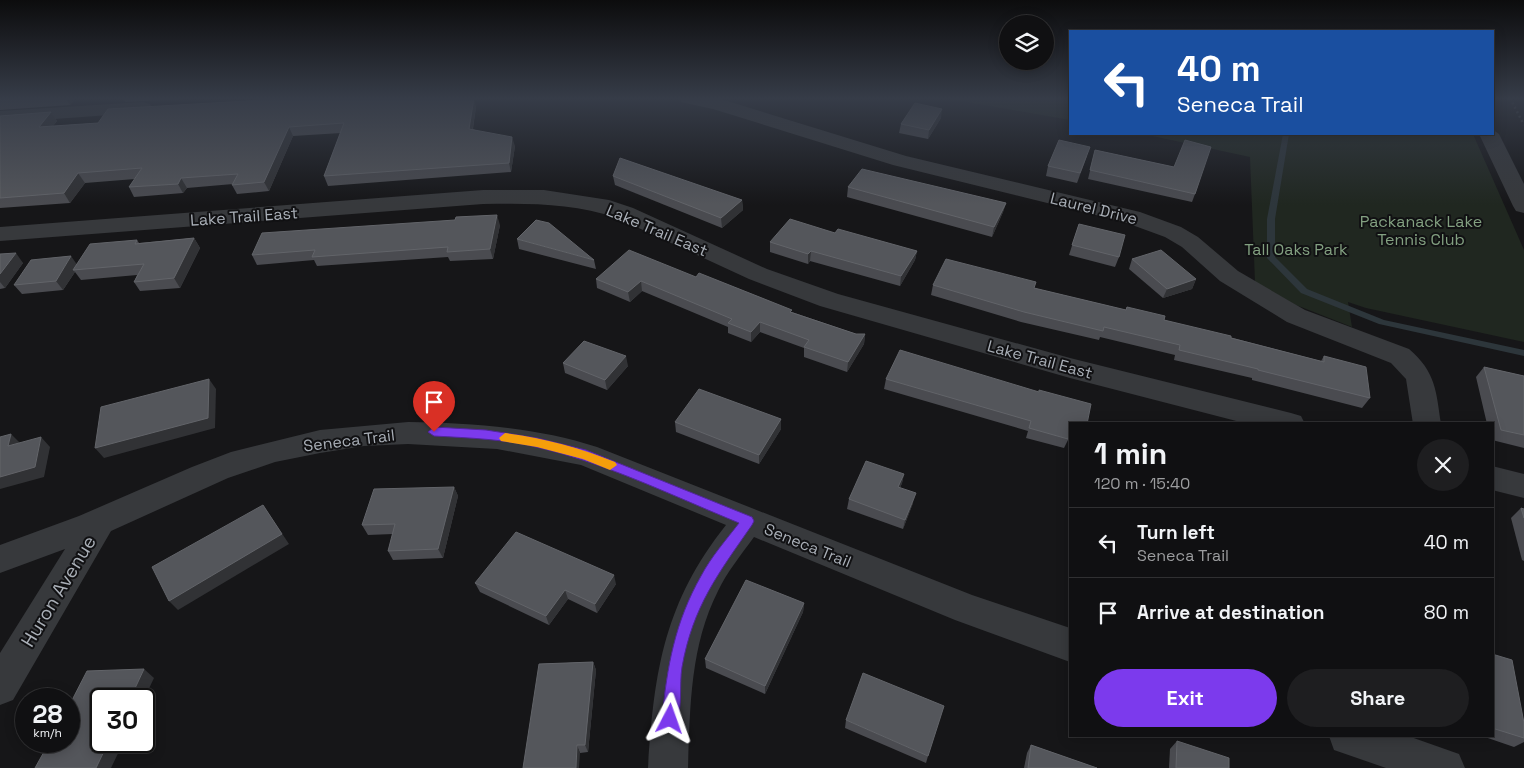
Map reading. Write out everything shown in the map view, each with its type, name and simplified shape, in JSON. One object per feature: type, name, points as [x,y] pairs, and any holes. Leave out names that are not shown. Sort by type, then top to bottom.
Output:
[{"type":"street","name":"Laurel Drive","points":[[809,134],[900,161],[1132,217],[1160,226],[1190,242],[1229,276],[1296,316],[1400,356],[1414,367],[1420,378],[1427,422]]},
{"type":"street","points":[[1489,135],[1524,206]]},
{"type":"street","name":"Lake Trail East","points":[[0,234],[483,197],[522,196],[574,199],[625,213],[758,274],[829,300],[1070,368],[1283,422]]},
{"type":"street","name":"Seneca Trail","points":[[0,559],[56,540],[177,485],[232,464],[287,449],[343,438],[434,432],[486,435],[537,442],[586,455],[967,609],[1069,645]]},
{"type":"street","points":[[1494,478],[1524,486]]},
{"type":"street","name":"Huron Avenue","points":[[0,687],[100,521]]},
{"type":"street","points":[[668,768],[675,668],[687,621],[706,579],[748,521]]},
{"type":"street","points":[[1351,737],[1445,768]]},
{"type":"green space","name":"Packanack Lake Tennis Club","points":[[1148,135],[1473,135],[1524,250],[1524,342],[1366,308],[1348,302],[1352,327],[1296,305],[1255,282],[1250,157]]},
{"type":"building","points":[[0,134],[286,134],[264,182],[232,185],[238,174],[181,178],[178,184],[129,187],[142,168],[78,173],[64,193],[0,198]]},
{"type":"building","points":[[340,134],[495,134],[512,137],[509,163],[324,176]]},
{"type":"building","points":[[1059,140],[1090,147],[1080,173],[1048,166]]},
{"type":"building","points":[[1185,140],[1211,147],[1195,194],[1090,170],[1095,150],[1174,167]]},
{"type":"building","points":[[620,158],[742,200],[721,218],[613,176]]},
{"type":"building","points":[[862,169],[1006,203],[994,227],[848,187]]},
{"type":"building","points":[[497,215],[490,249],[447,252],[448,247],[312,257],[315,250],[252,255],[262,233],[455,220],[456,217]]},
{"type":"building","points":[[790,219],[835,233],[838,229],[917,251],[901,276],[811,251],[808,254],[770,242]]},
{"type":"building","points":[[536,220],[549,223],[594,260],[517,239]]},
{"type":"building","points":[[1079,224],[1125,235],[1119,257],[1072,245]]},
{"type":"building","points":[[194,238],[174,278],[134,282],[144,264],[73,270],[90,244],[137,240],[135,244]]},
{"type":"building","points":[[629,250],[696,277],[699,273],[792,310],[790,312],[856,334],[865,334],[848,362],[804,347],[809,340],[760,322],[751,332],[728,323],[732,319],[641,281],[628,292],[596,279]]},
{"type":"building","points":[[1161,250],[1196,279],[1167,289],[1132,259]]},
{"type":"building","points":[[16,253],[0,274],[0,254]]},
{"type":"building","points":[[71,256],[56,281],[14,285],[31,260]]},
{"type":"building","points":[[946,259],[1036,282],[1034,288],[1126,310],[1127,307],[1165,316],[1164,320],[1231,336],[1231,338],[1324,362],[1324,356],[1366,367],[1370,398],[1179,350],[1180,345],[1104,327],[1103,331],[1024,312],[933,285]]},
{"type":"building","points":[[584,341],[626,356],[605,380],[563,363]]},
{"type":"building","points":[[900,350],[1039,392],[1039,390],[1091,404],[1087,422],[1069,422],[1068,439],[1029,428],[1031,421],[886,379]]},
{"type":"building","points":[[1484,367],[1524,376],[1524,435],[1501,430]]},
{"type":"building","points":[[209,379],[208,418],[95,448],[101,407]]},
{"type":"building","points":[[699,389],[781,419],[759,455],[675,422]]},
{"type":"building","points":[[11,434],[8,446],[41,437],[35,467],[0,477],[0,437]]},
{"type":"building","points":[[866,461],[904,474],[898,487],[916,493],[905,520],[849,499]]},
{"type":"building","points":[[454,487],[438,549],[388,551],[395,524],[362,525],[374,489]]},
{"type":"building","points":[[263,505],[282,534],[169,601],[152,567]]},
{"type":"building","points":[[516,532],[614,575],[595,604],[565,590],[546,616],[475,583]]},
{"type":"building","points":[[746,580],[804,603],[765,686],[705,659]]},
{"type":"building","points":[[1494,655],[1512,660],[1524,723],[1524,738],[1494,729]]},
{"type":"building","points":[[593,662],[585,745],[577,745],[576,768],[523,768],[539,664]]},
{"type":"building","points":[[144,669],[135,688],[90,688],[90,753],[103,753],[96,768],[35,768],[43,753],[80,753],[80,688],[78,688],[87,671]]},
{"type":"building","points":[[863,673],[944,706],[928,756],[846,720]]},
{"type":"building","points":[[1177,741],[1229,758],[1229,768],[1176,768]]},
{"type":"building","points":[[1031,745],[1097,768],[1028,768]]},
{"type":"waterway","points":[[1286,135],[1271,219],[1271,258],[1304,291],[1382,322],[1524,353]]},
{"type":"slow traffic","points":[[505,438],[537,442],[586,455],[610,465]]},
{"type":"route","points":[[434,432],[486,435],[537,442],[586,455],[748,521],[706,579],[687,621],[675,668],[670,719]]},
{"type":"park label","name":"Tall Oaks Park","points":[[1296,249]]}]
